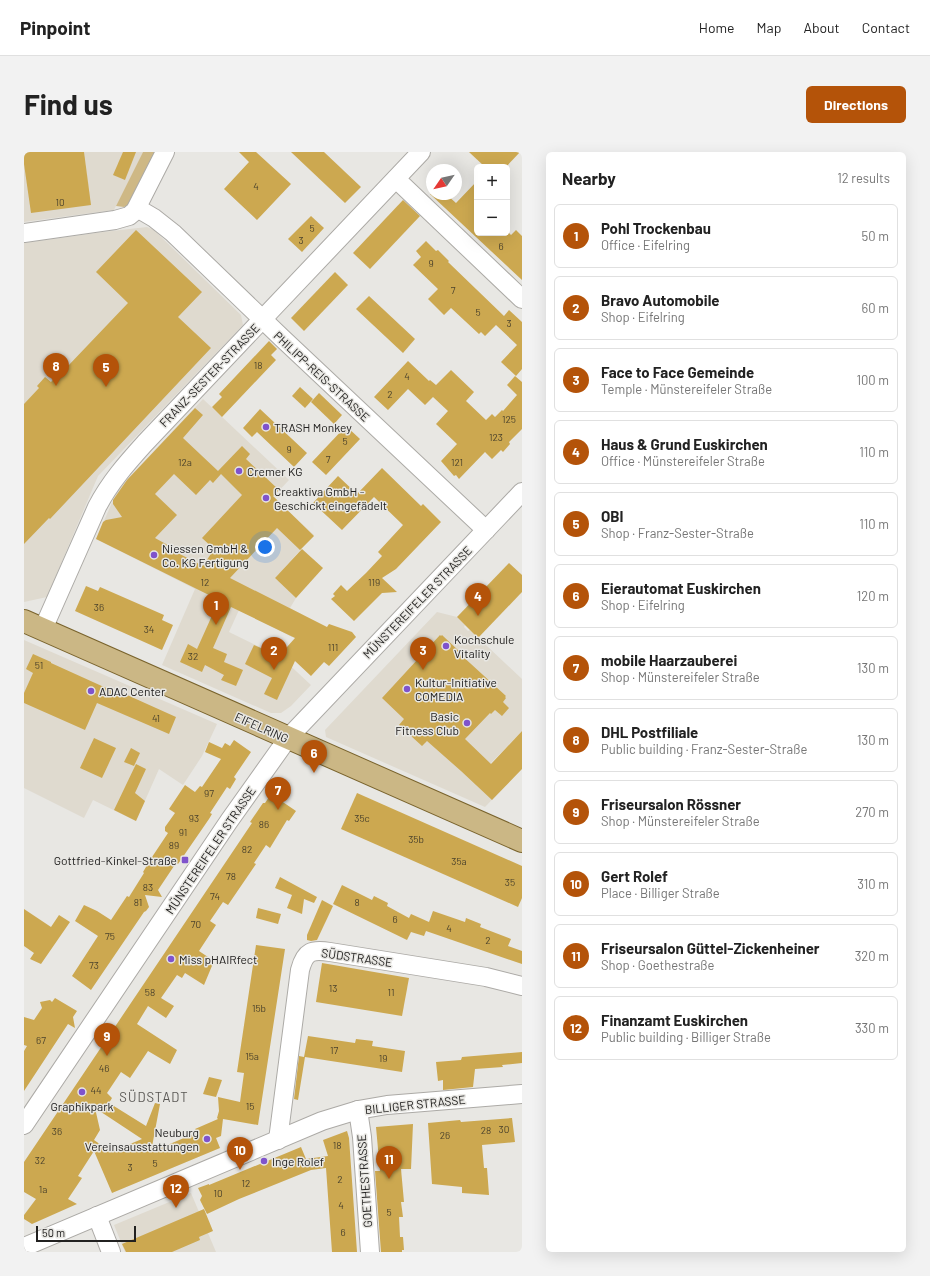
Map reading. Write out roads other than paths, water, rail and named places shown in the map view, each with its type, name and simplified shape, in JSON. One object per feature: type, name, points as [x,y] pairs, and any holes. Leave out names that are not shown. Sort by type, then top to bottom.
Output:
[{"type":"main road","name":"EIFELRING","points":[[33,625],[522,841]]},
{"type":"street","points":[[24,233],[115,220],[128,216],[137,208],[165,152]]},
{"type":"street","name":"FRANZ-SESTER-STRASSE","points":[[33,625],[110,483],[145,443],[422,152]]},
{"type":"street","points":[[396,179],[522,299]]},
{"type":"street","name":"PHILIPP-REIS-STRASSE","points":[[137,208],[154,218],[173,233],[262,320],[486,530]]},
{"type":"street","name":"MÜNSTEREIFELER STRASSE","points":[[24,1126],[229,821],[288,738],[522,492]]},
{"type":"street","name":"SÜDSTRASSE","points":[[278,1140],[300,970],[302,962],[308,953],[316,951],[330,952],[486,977],[522,986]]},
{"type":"street","name":"BILLIGER STRASSE","points":[[24,1247],[322,1121],[358,1110],[406,1103],[522,1094]]},
{"type":"street","name":"GOETHESTRASSE","points":[[358,1110],[362,1137],[370,1252]]},
{"type":"street","points":[[96,1216],[111,1252]]},
{"type":"place","name":"DHL Postfiliale","points":[[56,386]]},
{"type":"place","name":"OBI","points":[[106,387]]},
{"type":"place","name":"TRASH Monkey","points":[[266,427]]},
{"type":"place","name":"Cremer KG","points":[[239,471]]},
{"type":"place","name":"Creaktiva GmbH - Geschickt eingefädelt","points":[[266,498]]},
{"type":"place","name":"Niessen GmbH & Co. KG Fertigung","points":[[154,555]]},
{"type":"place","name":"Haus & Grund Euskirchen","points":[[478,616]]},
{"type":"place","name":"Pohl Trockenbau","points":[[216,625]]},
{"type":"place","name":"Kochschule Vitality","points":[[446,646]]},
{"type":"place","name":"Bravo Automobile","points":[[274,670]]},
{"type":"place","name":"Face to Face Gemeinde","points":[[423,670]]},
{"type":"place","name":"Kultur-Initiative COMEDIA","points":[[407,689]]},
{"type":"place","name":"ADAC Center","points":[[91,691]]},
{"type":"place","name":"Basic Fitness Club","points":[[467,723]]},
{"type":"place","name":"Eierautomat Euskirchen","points":[[314,773]]},
{"type":"place","name":"mobile Haarzauberei","points":[[278,810]]},
{"type":"place","name":"Gottfried-Kinkel-Straße","points":[[185,860]]},
{"type":"place","name":"Miss pHAIRfect","points":[[171,959]]},
{"type":"place","name":"Friseursalon Rössner","points":[[107,1056]]},
{"type":"place","name":"Graphikpark","points":[[82,1092]]},
{"type":"place","name":"Neuburg Vereinsausstattungen","points":[[207,1139]]},
{"type":"place","name":"Inge Rolef","points":[[264,1161]]},
{"type":"place","name":"Gert Rolef","points":[[240,1170]]},
{"type":"place","name":"Friseursalon Güttel-Zickenheiner","points":[[389,1179]]},
{"type":"place","name":"Finanzamt Euskirchen","points":[[176,1208]]},
{"type":"district","name":"SÜDSTADT","points":[[154,1097]]}]
